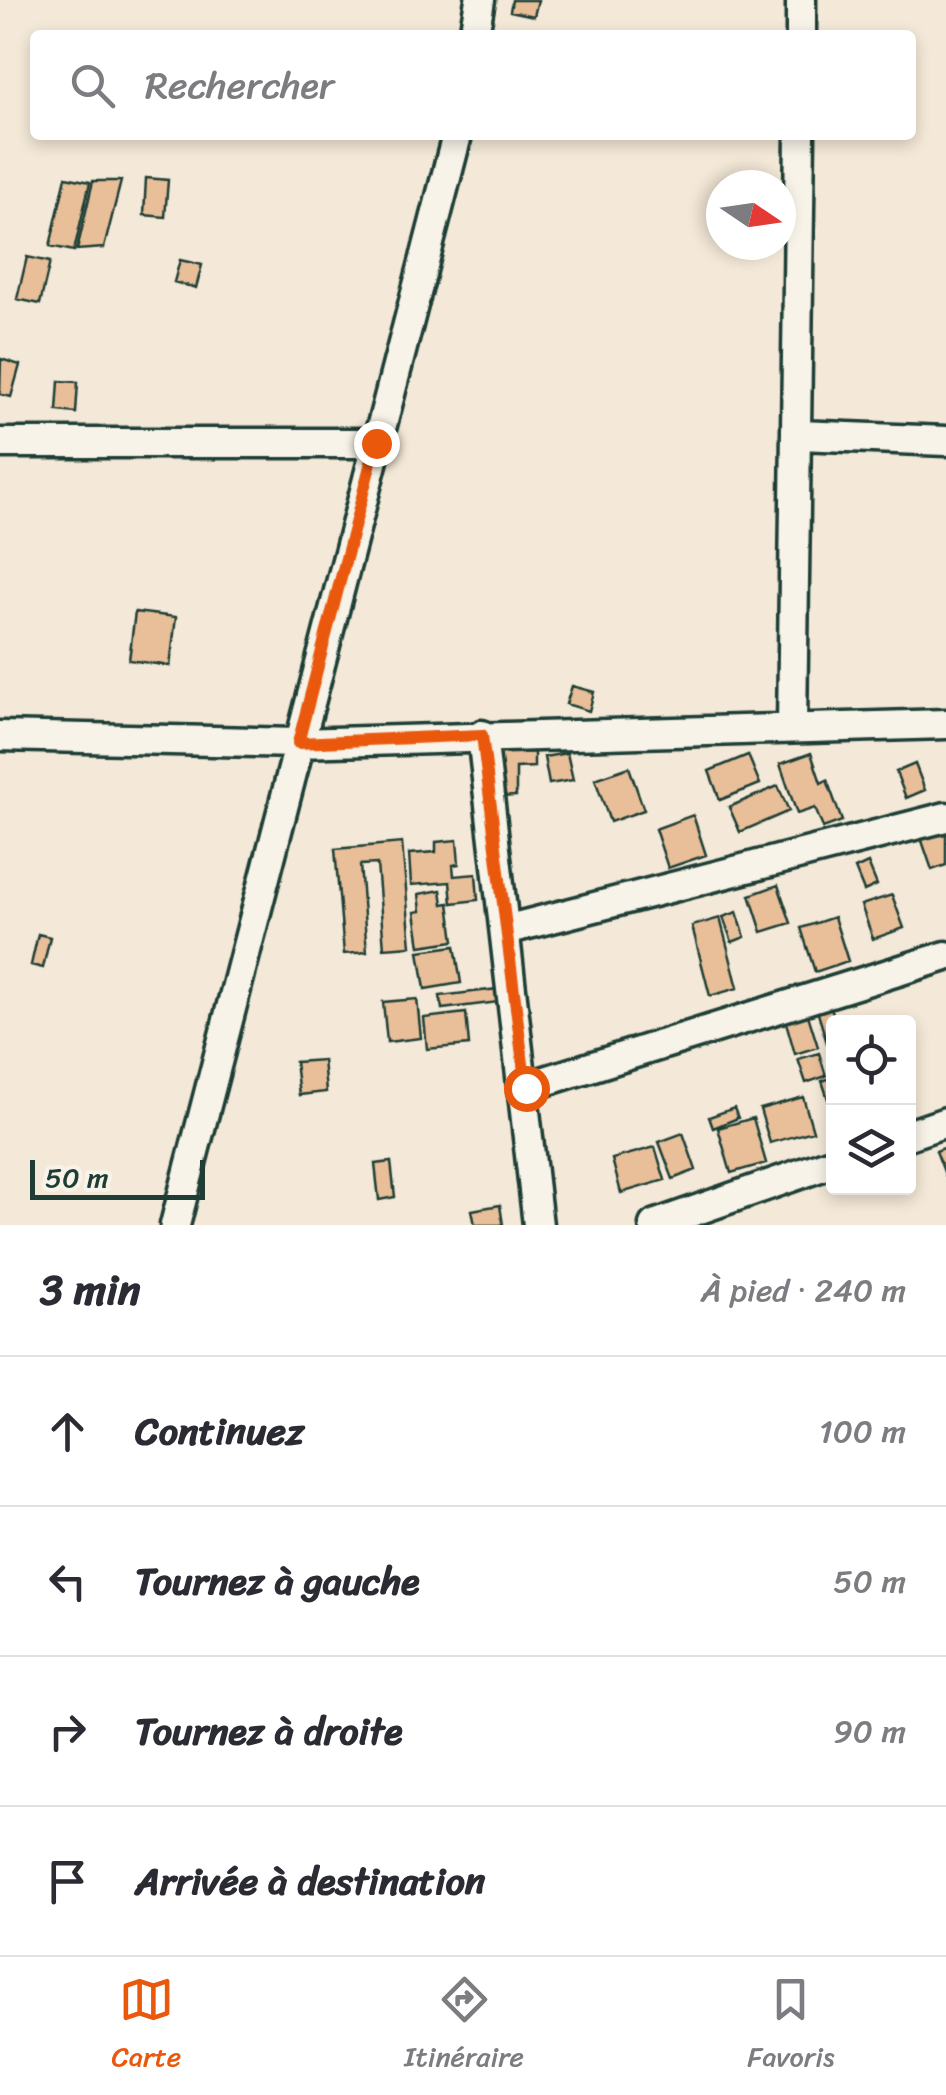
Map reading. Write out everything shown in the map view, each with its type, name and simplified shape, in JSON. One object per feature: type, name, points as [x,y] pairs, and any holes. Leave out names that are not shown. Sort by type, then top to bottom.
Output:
[{"type":"street","points":[[475,30],[480,0]]},
{"type":"street","points":[[800,30],[801,0]]},
{"type":"street","points":[[175,1225],[455,140]]},
{"type":"street","points":[[792,727],[799,435],[800,140]]},
{"type":"street","points":[[799,435],[946,441]]},
{"type":"street","points":[[0,443],[376,443]]},
{"type":"street","points":[[0,736],[298,743],[946,724]]},
{"type":"street","points":[[482,735],[526,1088],[538,1225]]},
{"type":"street","points":[[505,930],[946,817]]},
{"type":"street","points":[[526,1088],[946,956]]},
{"type":"street","points":[[916,1132],[946,1122]]},
{"type":"street","points":[[654,1225],[826,1165]]},
{"type":"building","points":[[512,0],[538,0],[534,16],[510,11]]},
{"type":"building","points":[[66,177],[90,182],[74,251],[50,246]]},
{"type":"building","points":[[146,178],[168,180],[165,217],[144,215]]},
{"type":"building","points":[[93,181],[121,181],[104,248],[77,250]]},
{"type":"building","points":[[27,257],[50,262],[40,304],[17,299]]},
{"type":"building","points":[[180,260],[202,265],[196,288],[174,282]]},
{"type":"building","points":[[1,359],[20,365],[11,397],[0,394]]},
{"type":"building","points":[[59,381],[78,382],[76,413],[57,411]]},
{"type":"building","points":[[135,612],[176,617],[170,666],[129,660]]},
{"type":"building","points":[[572,686],[594,692],[589,711],[566,704]]},
{"type":"building","points":[[534,752],[534,767],[516,768],[516,796],[499,797],[499,753]]},
{"type":"building","points":[[567,753],[573,780],[549,784],[544,757]]},
{"type":"building","points":[[811,753],[821,783],[827,780],[842,821],[823,828],[815,808],[797,814],[780,764]]},
{"type":"building","points":[[748,755],[760,784],[720,800],[709,771]]},
{"type":"building","points":[[915,764],[925,790],[906,798],[896,772]]},
{"type":"building","points":[[629,767],[644,810],[610,822],[595,779]]},
{"type":"building","points":[[778,786],[789,811],[740,832],[729,807]]},
{"type":"building","points":[[693,815],[706,855],[668,868],[655,829]]},
{"type":"building","points":[[946,822],[946,865],[932,870],[919,832]]},
{"type":"building","points":[[457,840],[459,864],[453,865],[454,876],[476,874],[478,900],[452,903],[450,882],[411,885],[409,854],[436,852],[436,842]]},
{"type":"building","points":[[402,843],[411,946],[384,948],[377,864],[360,865],[367,952],[344,954],[335,849]]},
{"type":"building","points":[[868,863],[877,885],[864,891],[855,869]]},
{"type":"building","points":[[778,885],[791,923],[762,932],[750,895]]},
{"type":"building","points":[[441,890],[443,904],[449,903],[454,941],[420,946],[415,912],[421,911],[419,894]]},
{"type":"building","points":[[892,895],[904,928],[873,939],[861,905]]},
{"type":"building","points":[[737,912],[745,937],[732,942],[723,917]]},
{"type":"building","points":[[834,917],[848,961],[815,972],[801,928]]},
{"type":"building","points":[[720,918],[738,988],[710,996],[692,926]]},
{"type":"building","points":[[38,934],[50,937],[43,968],[31,965]]},
{"type":"building","points":[[455,946],[461,983],[425,989],[419,951]]},
{"type":"building","points":[[506,988],[507,1001],[442,1009],[440,996]]},
{"type":"building","points":[[417,999],[421,1038],[387,1042],[383,1002]]},
{"type":"building","points":[[831,1006],[833,1015],[826,1015],[826,1040],[817,1010]]},
{"type":"building","points":[[466,1013],[469,1045],[427,1049],[424,1018]]},
{"type":"building","points":[[808,1015],[818,1047],[795,1054],[786,1022]]},
{"type":"building","points":[[819,1053],[826,1076],[806,1083],[798,1059]]},
{"type":"building","points":[[323,1060],[326,1092],[299,1095],[295,1062]]},
{"type":"building","points":[[803,1097],[813,1131],[770,1143],[760,1109]]},
{"type":"building","points":[[734,1108],[738,1118],[713,1128],[709,1117]]},
{"type":"building","points":[[753,1118],[766,1163],[731,1173],[718,1128]]},
{"type":"building","points":[[683,1133],[696,1170],[673,1179],[659,1142]]},
{"type":"building","points":[[655,1147],[665,1180],[621,1193],[612,1159]]},
{"type":"building","points":[[946,1147],[946,1177],[936,1151]]},
{"type":"building","points":[[391,1162],[395,1197],[379,1200],[375,1164]]},
{"type":"building","points":[[500,1205],[503,1225],[475,1225],[472,1210]]},
{"type":"route","points":[[376,443],[298,743],[482,735],[526,1088]]}]
